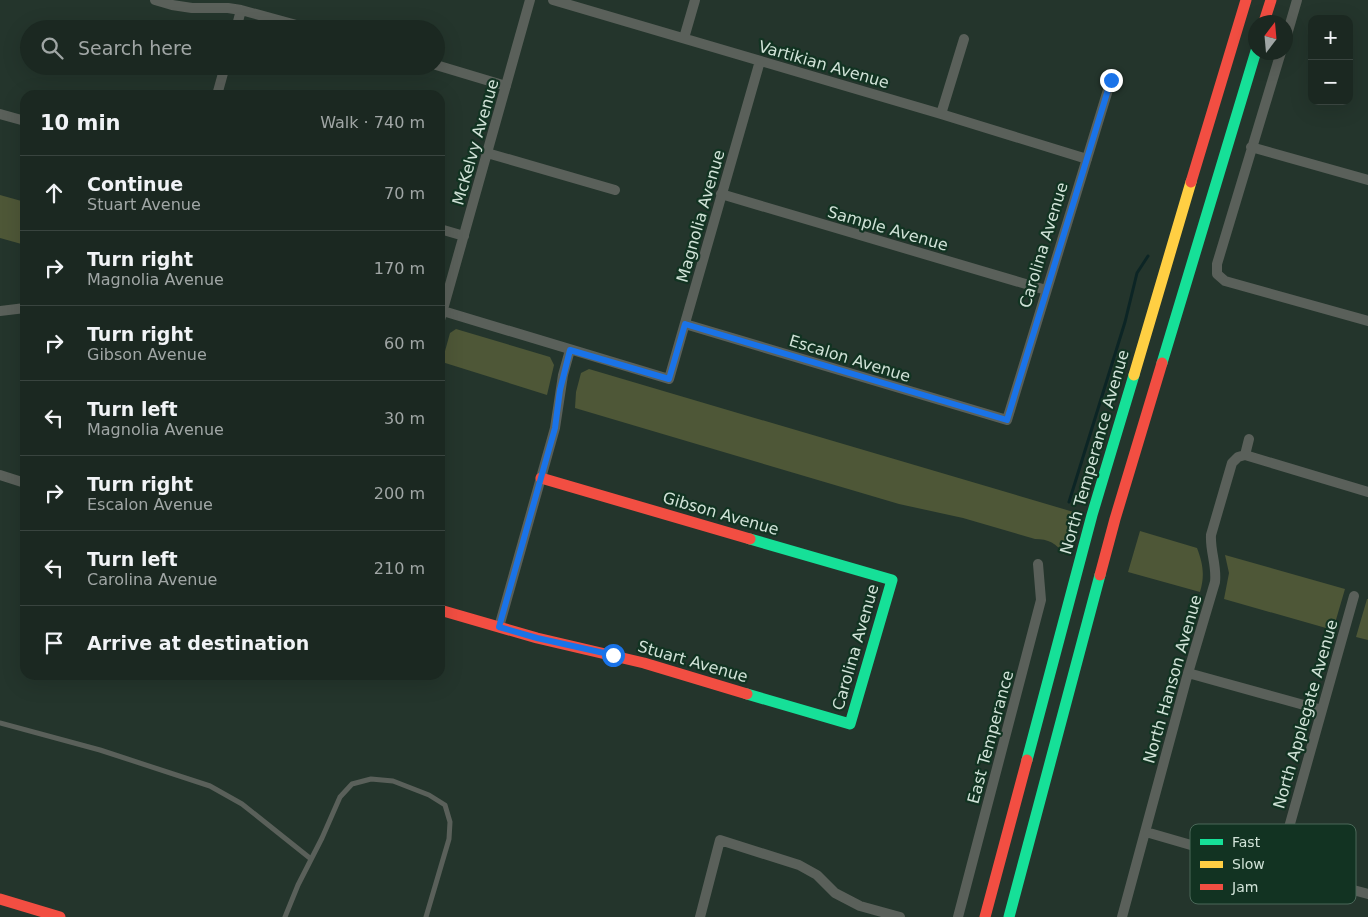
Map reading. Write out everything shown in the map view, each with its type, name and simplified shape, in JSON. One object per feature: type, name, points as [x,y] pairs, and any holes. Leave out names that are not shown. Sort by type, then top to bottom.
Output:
[{"type":"main road","name":"North Temperance Avenue","points":[[985,917],[1092,515],[1246,0]]},
{"type":"main road","points":[[1266,15],[1271,0]]},
{"type":"main road","points":[[1009,917],[1115,519],[1253,60]]},
{"type":"main road","name":"Gibson Avenue","points":[[542,478],[892,580]]},
{"type":"main road","name":"Carolina Avenue","points":[[850,724],[892,580]]},
{"type":"main road","name":"Stuart Avenue","points":[[445,611],[537,638],[636,661],[850,724]]},
{"type":"main road","points":[[0,899],[60,917]]},
{"type":"street","points":[[155,0],[192,8],[241,10],[278,20]]},
{"type":"street","name":"McKelvy Avenue","points":[[445,302],[530,0]]},
{"type":"street","name":"Vartikian Avenue","points":[[553,0],[1087,159]]},
{"type":"street","points":[[684,38],[695,0]]},
{"type":"street","points":[[1293,15],[1297,0]]},
{"type":"street","points":[[238,20],[241,10]]},
{"type":"street","points":[[941,114],[964,39]]},
{"type":"street","points":[[1279,60],[1217,264],[1217,274],[1225,281],[1368,321]]},
{"type":"street","name":"Magnolia Avenue","points":[[570,350],[669,379],[760,61]]},
{"type":"street","points":[[445,68],[506,86]]},
{"type":"street","points":[[219,90],[223,75]]},
{"type":"street","name":"Carolina Avenue","points":[[1007,420],[1111,80]]},
{"type":"street","points":[[0,114],[20,120]]},
{"type":"street","points":[[1252,148],[1368,180]]},
{"type":"street","points":[[487,153],[616,190]]},
{"type":"street","name":"Sample Avenue","points":[[721,194],[1046,290]]},
{"type":"street","points":[[445,230],[464,236]]},
{"type":"street","points":[[0,311],[20,309]]},
{"type":"street","points":[[445,317],[570,350],[561,383],[555,428],[499,627]]},
{"type":"street","name":"Escalon Avenue","points":[[685,324],[1007,420]]},
{"type":"street","points":[[1249,439],[1245,455],[1368,492]]},
{"type":"street","name":"North Hanson Avenue","points":[[1122,917],[1188,673],[1215,582],[1216,573],[1211,535],[1232,463],[1238,457],[1245,455]]},
{"type":"street","points":[[0,475],[20,481]]},
{"type":"street","name":"East Temperance","points":[[958,917],[1041,600],[1038,564]]},
{"type":"street","name":"North Applegate Avenue","points":[[1290,824],[1354,596]]},
{"type":"street","points":[[1188,673],[1322,710]]},
{"type":"street","points":[[1146,832],[1190,845]]},
{"type":"street","points":[[700,917],[720,840],[799,865],[817,875],[835,893],[843,898],[860,906],[900,917]]},
{"type":"lane","points":[[0,723],[100,750],[210,786],[242,804],[311,859]]},
{"type":"lane","points":[[285,917],[298,885],[340,797],[352,784],[371,779],[393,781],[430,795],[445,805],[450,822],[450,839],[426,917]]},
{"type":"green space","points":[[0,195],[20,201],[20,244],[0,238]]},
{"type":"green space","points":[[456,329],[550,357],[554,365],[547,395],[445,363],[445,351],[450,333]]},
{"type":"green space","points":[[589,369],[1077,513],[1064,555],[1058,547],[1048,541],[963,518],[899,504],[575,408],[576,392],[581,373]]},
{"type":"green space","points":[[1140,531],[1197,548],[1203,570],[1200,592],[1128,572]]},
{"type":"green space","points":[[1225,555],[1345,589],[1333,630],[1224,599],[1229,573]]},
{"type":"green space","points":[[1368,599],[1368,640],[1356,637]]},
{"type":"waterway","points":[[1069,502],[1125,322],[1137,273],[1148,256]]},
{"type":"traffic: fast","points":[[1162,363],[1253,60]]},
{"type":"traffic: fast","points":[[1027,760],[1092,515],[1134,375]]},
{"type":"traffic: fast","points":[[747,694],[850,724],[892,580],[750,539]]},
{"type":"traffic: fast","points":[[1009,917],[1100,575]]},
{"type":"traffic: slow","points":[[1134,375],[1191,182]]},
{"type":"traffic: jam","points":[[1191,182],[1246,0]]},
{"type":"traffic: jam","points":[[1266,15],[1271,0]]},
{"type":"traffic: jam","points":[[1100,575],[1162,363]]},
{"type":"traffic: jam","points":[[541,478],[750,539]]},
{"type":"traffic: jam","points":[[445,611],[537,638],[644,663],[747,694]]},
{"type":"traffic: jam","points":[[985,917],[1027,760]]},
{"type":"traffic: jam","points":[[0,899],[60,917]]},
{"type":"route","points":[[613,655],[537,638],[499,627],[555,428],[560,390],[570,350],[669,379],[685,324],[1007,420],[1111,80]]}]
